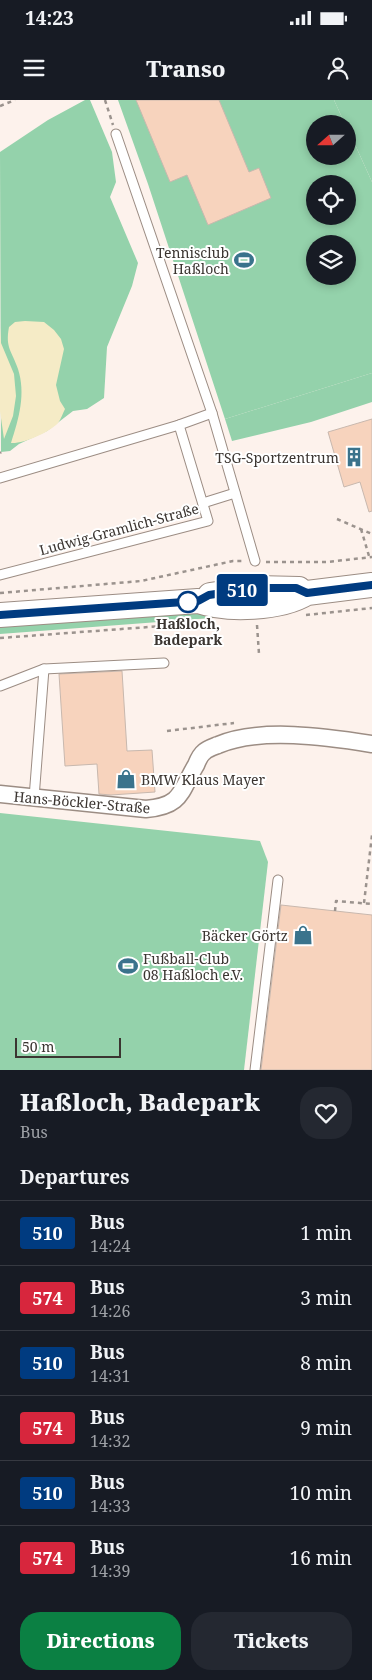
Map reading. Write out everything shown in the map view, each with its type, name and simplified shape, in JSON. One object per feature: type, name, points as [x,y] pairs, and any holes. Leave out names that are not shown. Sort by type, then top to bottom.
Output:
[{"type":"main road","points":[[0,615],[203,612],[209,595],[256,588],[296,588],[307,593],[372,585]]},
{"type":"street","name":"Hans-Böckler-Straße","points":[[0,794],[146,809],[159,808],[170,804],[182,791],[199,758],[205,751],[224,743],[245,738],[288,735],[372,744]]},
{"type":"lane","points":[[116,134],[212,413],[255,562]]},
{"type":"lane","points":[[0,478],[179,425],[212,413]]},
{"type":"lane","name":"Ludwig-Gramlich-Straße","points":[[0,575],[208,521],[179,425]]},
{"type":"lane","points":[[203,503],[235,493]]},
{"type":"lane","points":[[0,686],[44,669],[164,663]]},
{"type":"lane","points":[[34,798],[44,669]]},
{"type":"lane","points":[[255,1070],[278,880]]},
{"type":"path","points":[[0,106],[15,100]]},
{"type":"path","points":[[105,100],[116,134]]},
{"type":"path","points":[[337,519],[372,534]]},
{"type":"path","points":[[0,593],[141,581],[233,561],[327,562],[370,557],[361,529]]},
{"type":"path","points":[[297,616],[372,608]]},
{"type":"path","points":[[0,638],[203,612]]},
{"type":"path","points":[[364,903],[372,834]]},
{"type":"path","points":[[335,911],[336,901],[372,904]]},
{"type":"green space","points":[[85,100],[90,100],[112,152],[116,182],[110,197],[138,263],[132,286],[107,347],[104,398],[87,409],[73,411],[47,431],[19,444],[10,451],[1,452],[0,152],[48,120]]},
{"type":"green space","name":"Tennisclub Haßloch","points":[[118,100],[334,100],[341,115],[306,115],[306,165],[356,165],[356,147],[372,182],[372,373],[225,419],[148,184]]},
{"type":"green space","points":[[334,100],[372,100],[372,182],[356,147],[356,115],[341,115]]},
{"type":"green space","points":[[372,373],[372,402],[311,422],[232,441],[225,419]]},
{"type":"green space","points":[[215,609],[251,615],[0,634],[0,624]]},
{"type":"green space","name":"Fußball-Club 08 Haßloch e.V.","points":[[0,813],[260,841],[268,862],[244,1070],[0,1070]]},
{"type":"sand","points":[[15,322],[44,322],[61,339],[64,349],[56,385],[60,401],[65,409],[58,423],[43,434],[11,443],[19,415],[21,388],[18,369],[9,345],[8,334],[9,327]]},
{"type":"sand","points":[[0,327],[1,343],[14,374],[16,396],[13,416],[4,439],[0,411]]},
{"type":"building","points":[[136,100],[219,100],[249,172],[259,168],[271,198],[208,225],[187,175],[170,182]]},
{"type":"building","name":"TSG-Sportzentrum","points":[[372,419],[372,511],[369,512],[360,482],[344,487],[328,432]]},
{"type":"building","points":[[122,671],[127,751],[152,750],[155,792],[99,794],[97,764],[65,766],[59,674]]},
{"type":"building","points":[[281,905],[372,915],[372,1070],[261,1070]]},
{"type":"bus line","name":"510","points":[[0,615],[198,601],[209,595],[256,588],[296,588],[307,593],[372,585]]},
{"type":"place","name":"Tennisclub Haßloch","points":[[244,260]]},
{"type":"place","name":"TSG-Sportzentrum","points":[[354,457]]},
{"type":"place","name":"Haßloch, Badepark","points":[[188,602]]},
{"type":"place","name":"BMW Klaus Mayer","points":[[126,779]]},
{"type":"place","name":"Bäcker Görtz","points":[[303,935]]},
{"type":"place","name":"Fußball-Club 08 Haßloch e.V.","points":[[128,966]]}]
